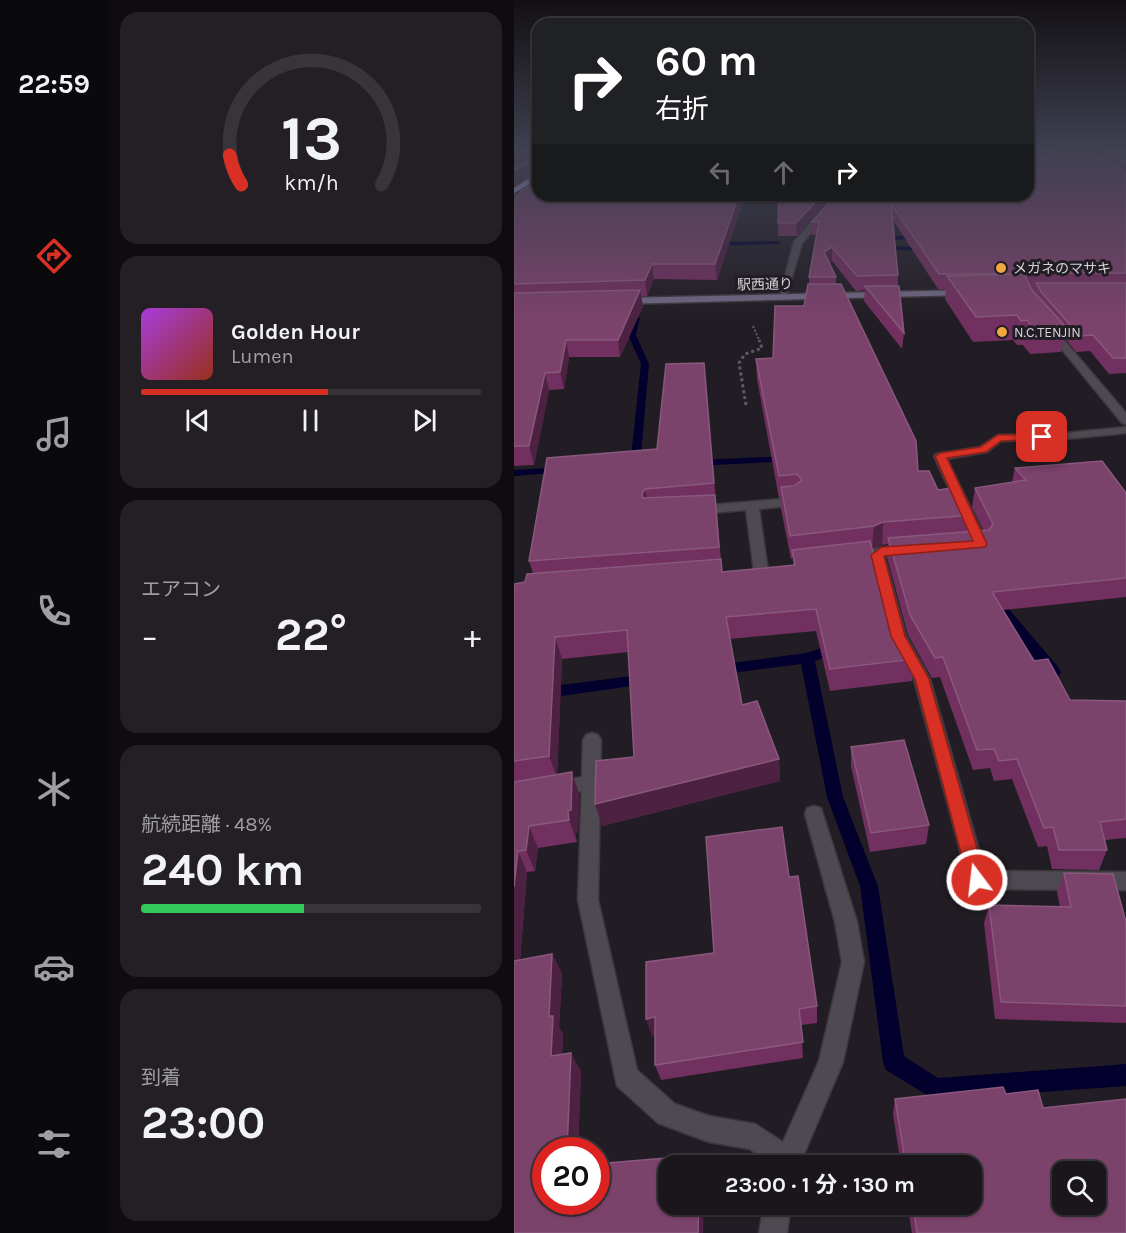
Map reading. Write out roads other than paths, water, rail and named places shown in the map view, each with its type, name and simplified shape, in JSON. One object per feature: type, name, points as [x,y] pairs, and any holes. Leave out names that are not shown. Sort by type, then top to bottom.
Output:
[{"type":"main road","name":"駅西通り","points":[[607,302],[978,293]]},
{"type":"street","points":[[782,297],[798,243],[831,206]]},
{"type":"street","points":[[1040,318],[1126,421]]},
{"type":"street","points":[[959,546],[981,544],[940,456],[983,450],[998,438],[1065,436],[1126,430]]},
{"type":"street","points":[[686,511],[794,502]]},
{"type":"street","points":[[752,506],[761,570]]},
{"type":"street","points":[[842,558],[877,555],[882,551],[915,549]]},
{"type":"street","points":[[877,555],[895,628],[922,679],[977,880],[1126,881]]},
{"type":"street","points":[[592,741],[588,900],[626,1077],[667,1113],[709,1129],[755,1137],[776,1155]]},
{"type":"street","points":[[536,791],[591,783]]},
{"type":"street","points":[[790,1155],[831,1062],[853,962],[846,922],[814,814]]},
{"type":"street","points":[[773,1233],[776,1215]]},
{"type":"waterway","points":[[877,238],[923,238]]},
{"type":"waterway","points":[[712,244],[779,243]]},
{"type":"waterway","points":[[878,247],[928,249]]},
{"type":"waterway","points":[[635,466],[645,364],[632,335],[636,318]]},
{"type":"waterway","points":[[695,463],[790,459]]},
{"type":"waterway","points":[[514,473],[562,470]]},
{"type":"waterway","points":[[998,597],[1002,609],[1054,672]]},
{"type":"waterway","points":[[807,658],[839,647]]},
{"type":"waterway","points":[[717,670],[807,658]]},
{"type":"waterway","points":[[807,658],[835,797],[869,886],[894,1062],[935,1089],[1126,1075]]},
{"type":"waterway","points":[[514,697],[647,679]]},
{"type":"place","name":"メガネのマサキ","points":[[1001,268]]},
{"type":"place","name":"N.C.TENJIN","points":[[1002,332]]}]
